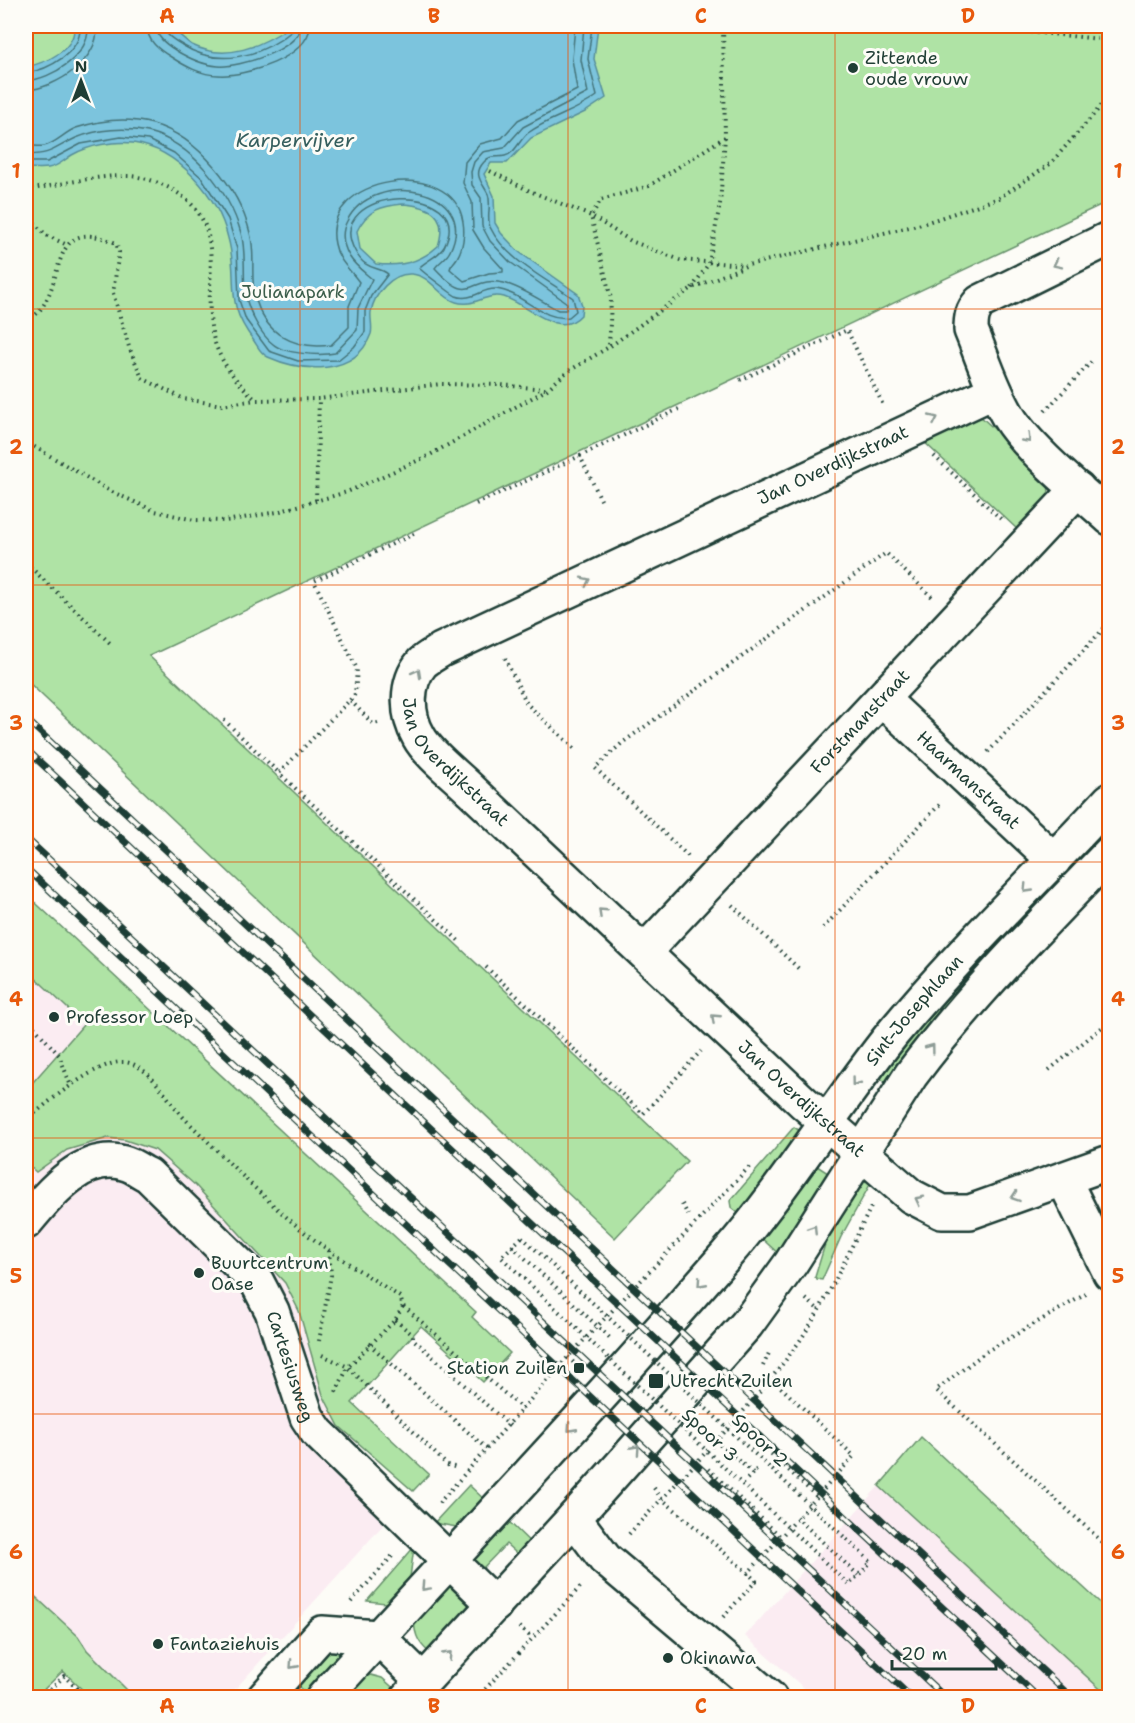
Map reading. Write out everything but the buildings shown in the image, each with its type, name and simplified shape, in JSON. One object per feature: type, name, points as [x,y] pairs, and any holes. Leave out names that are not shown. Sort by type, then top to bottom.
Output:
[{"type":"street","points":[[1110,238],[980,302],[975,307],[971,330],[995,391],[1009,418],[1023,435],[1110,518]]},
{"type":"street","name":"Jan Overdijkstraat","points":[[995,391],[441,650],[423,662],[412,680],[409,698],[411,719],[419,739],[826,1122],[911,1196],[942,1212],[970,1212],[1064,1180]]},
{"type":"street","name":"Forstmanstraat","points":[[644,952],[883,700],[1078,489]]},
{"type":"street","name":"Haarmanstraat","points":[[883,700],[1054,860]]},
{"type":"street","name":"Sint-Josephlaan","points":[[449,1560],[501,1507],[740,1239],[778,1191],[826,1122],[909,1015],[1110,800]]},
{"type":"street","name":"Sint-Josephlaan","points":[[574,1518],[722,1354],[780,1278],[911,1076],[958,1015],[1110,853]]},
{"type":"street","points":[[1099,1283],[1064,1180],[1110,1162]]},
{"type":"street","name":"Cartesiusweg","points":[[26,1222],[50,1193],[76,1172],[97,1163],[126,1163],[148,1175],[257,1282],[272,1311],[307,1417],[316,1432],[495,1605]]},
{"type":"street","points":[[378,1637],[415,1689],[574,1518],[605,1559],[732,1663],[770,1698]]},
{"type":"street","points":[[323,1698],[449,1560]]},
{"type":"street","points":[[264,1698],[322,1633],[378,1637]]},
{"type":"path","points":[[692,288],[709,263],[720,204],[725,137],[723,26]]},
{"type":"path","points":[[971,26],[1110,40]]},
{"type":"path","points":[[26,438],[33,446],[110,490],[155,511],[194,520],[226,520],[277,512],[347,492],[428,456],[546,390],[567,372],[609,347],[692,288],[748,265],[922,224],[999,198],[1050,164],[1110,96]]},
{"type":"path","points":[[609,347],[611,299],[591,216],[601,200],[649,186],[725,137]]},
{"type":"path","points":[[490,171],[530,191],[591,216],[631,241],[680,260],[748,265]]},
{"type":"path","points":[[26,190],[104,177],[132,176],[162,184],[181,195],[200,213],[208,231],[212,331],[219,356],[236,381],[256,400]]},
{"type":"path","points":[[26,214],[46,235],[67,245]]},
{"type":"path","points":[[26,321],[44,306],[51,293],[62,250],[67,245],[88,236],[102,237],[116,243],[119,252],[113,293],[129,347],[142,378],[184,399],[222,405],[256,400],[319,399],[441,384],[500,385],[546,390]]},
{"type":"path","points":[[740,380],[847,330],[902,433],[1027,544]]},
{"type":"path","points":[[1023,435],[1092,361]]},
{"type":"path","points":[[316,500],[319,399]]},
{"type":"path","points":[[476,504],[683,407]]},
{"type":"path","points":[[580,456],[603,504]]},
{"type":"path","points":[[279,773],[355,694],[357,669],[314,581],[417,532]]},
{"type":"path","points":[[799,969],[595,768],[622,743],[886,554],[957,620]]},
{"type":"path","points":[[26,562],[111,644]]},
{"type":"path","points":[[823,928],[1110,622]]},
{"type":"path","points":[[503,654],[527,704],[577,751]]},
{"type":"path","points":[[350,700],[374,724],[411,719]]},
{"type":"path","points":[[224,720],[459,942]]},
{"type":"path","points":[[486,968],[643,1114],[724,1026]]},
{"type":"path","points":[[26,1018],[59,1055],[71,1086]]},
{"type":"path","points":[[1049,1070],[1110,1022]]},
{"type":"path","points":[[26,1120],[52,1097],[109,1065],[123,1062],[134,1064],[149,1076],[182,1116],[290,1220],[329,1250],[400,1297],[403,1306],[524,1410]]},
{"type":"path","points":[[477,1698],[771,1378],[819,1310],[886,1176]]},
{"type":"path","points":[[682,1204],[688,1215]]},
{"type":"path","points":[[322,1633],[510,1426],[568,1357],[708,1209]]},
{"type":"path","name":"Spoor 2","points":[[512,1246],[522,1236],[871,1562],[858,1575]]},
{"type":"path","points":[[512,1246],[609,1338]]},
{"type":"path","name":"Spoor 3","points":[[512,1246],[501,1257],[849,1585],[858,1575]]},
{"type":"path","points":[[329,1250],[332,1275],[317,1353],[348,1367],[447,1465],[458,1468]]},
{"type":"path","points":[[1099,1283],[987,1351],[936,1389],[1109,1546]]},
{"type":"path","points":[[316,1432],[348,1367],[395,1320],[403,1306]]},
{"type":"path","points":[[395,1320],[510,1426]]},
{"type":"path","points":[[369,1344],[487,1449]]},
{"type":"path","points":[[568,1357],[579,1368]]},
{"type":"path","points":[[748,1573],[796,1517],[854,1456],[771,1378]]},
{"type":"path","points":[[745,1429],[816,1496]]},
{"type":"path","points":[[706,1433],[753,1473]]},
{"type":"path","points":[[747,1479],[759,1467]]},
{"type":"path","points":[[708,1469],[780,1536]]},
{"type":"path","points":[[654,1488],[661,1498],[756,1581],[702,1639]]},
{"type":"path","points":[[796,1517],[858,1575]]},
{"type":"path","points":[[42,1698],[64,1677],[87,1698]]},
{"type":"shaded area","points":[[26,946],[420,1293],[342,1406],[385,1523],[228,1697],[122,1697],[26,1603]]},
{"type":"shaded area","points":[[879,1486],[1108,1697],[814,1697],[745,1636]]},
{"type":"green space","name":"Julianapark","points":[[26,26],[1109,26],[1109,201],[149,656],[687,1161],[615,1238],[26,680]]},
{"type":"green space","points":[[979,415],[1048,478],[1049,496],[1017,529],[922,440]]},
{"type":"green space","points":[[1109,816],[1109,837],[890,1085],[874,1074]]},
{"type":"green space","points":[[26,894],[476,1312],[472,1317],[510,1353],[483,1382],[421,1326],[352,1403],[429,1474],[413,1491],[339,1426],[323,1395],[299,1311],[285,1283],[196,1186],[155,1150],[125,1140],[108,1138],[67,1150],[36,1172],[26,1163],[26,1090],[84,1024],[26,969]]},
{"type":"green space","points":[[794,1127],[805,1134],[744,1218],[731,1207],[730,1201]]},
{"type":"green space","points":[[814,1164],[831,1175],[782,1257],[757,1234]]},
{"type":"green space","points":[[862,1167],[873,1179],[841,1237],[822,1280],[817,1279],[815,1277],[826,1241],[825,1237]]},
{"type":"green space","points":[[921,1437],[1109,1611],[1109,1697],[879,1486]]},
{"type":"green space","points":[[469,1485],[489,1504],[468,1529],[434,1523]]},
{"type":"green space","points":[[506,1519],[536,1548],[524,1560],[506,1544],[481,1570],[467,1558]]},
{"type":"green space","points":[[414,1547],[408,1593],[395,1604],[367,1601]]},
{"type":"green space","points":[[449,1577],[481,1605],[435,1657],[419,1640],[415,1631],[414,1618]]},
{"type":"green space","points":[[26,1588],[78,1636],[87,1650],[134,1697],[90,1697],[63,1671],[36,1697],[26,1697]]},
{"type":"green space","points":[[324,1648],[354,1649],[312,1697],[298,1697],[304,1691],[293,1683]]},
{"type":"green space","points":[[371,1675],[382,1678],[399,1693],[395,1697],[337,1698],[359,1678]]},
{"type":"water","name":"Karpervijver","points":[[161,25],[170,27],[192,45],[205,50],[231,52],[268,40],[291,26],[598,26],[594,59],[606,98],[585,112],[531,138],[507,163],[491,163],[484,174],[494,196],[495,223],[501,233],[519,252],[578,294],[582,305],[581,315],[572,322],[563,324],[543,318],[504,297],[491,297],[469,303],[456,302],[424,278],[411,274],[397,277],[380,292],[371,312],[371,334],[363,348],[353,358],[340,364],[311,368],[296,366],[266,356],[244,327],[238,314],[231,253],[223,222],[205,191],[180,165],[150,147],[133,143],[118,143],[102,144],[86,149],[52,167],[26,168],[26,67],[58,54],[70,42],[74,26]],"holes":[[[403,204],[429,210],[439,220],[441,235],[438,246],[417,260],[393,265],[376,264],[360,249],[357,231],[361,224],[365,218],[381,208]]]},
{"type":"railway","points":[[26,719],[1072,1698]]},
{"type":"railway","points":[[26,749],[1039,1698]]},
{"type":"railway","points":[[26,838],[946,1698]]},
{"type":"railway","points":[[26,868],[912,1698]]},
{"type":"place","name":"Zittende oude vrouw","points":[[853,68]]},
{"type":"place","name":"Professor Loep","points":[[54,1017]]},
{"type":"place","name":"Buurtcentrum Oase","points":[[199,1273]]},
{"type":"place","name":"Station Zuilen","points":[[579,1368]]},
{"type":"place","name":"Utrecht Zuilen","points":[[656,1381]]},
{"type":"place","name":"Fantaziehuis","points":[[158,1644]]},
{"type":"place","name":"Okinawa","points":[[668,1658]]}]
